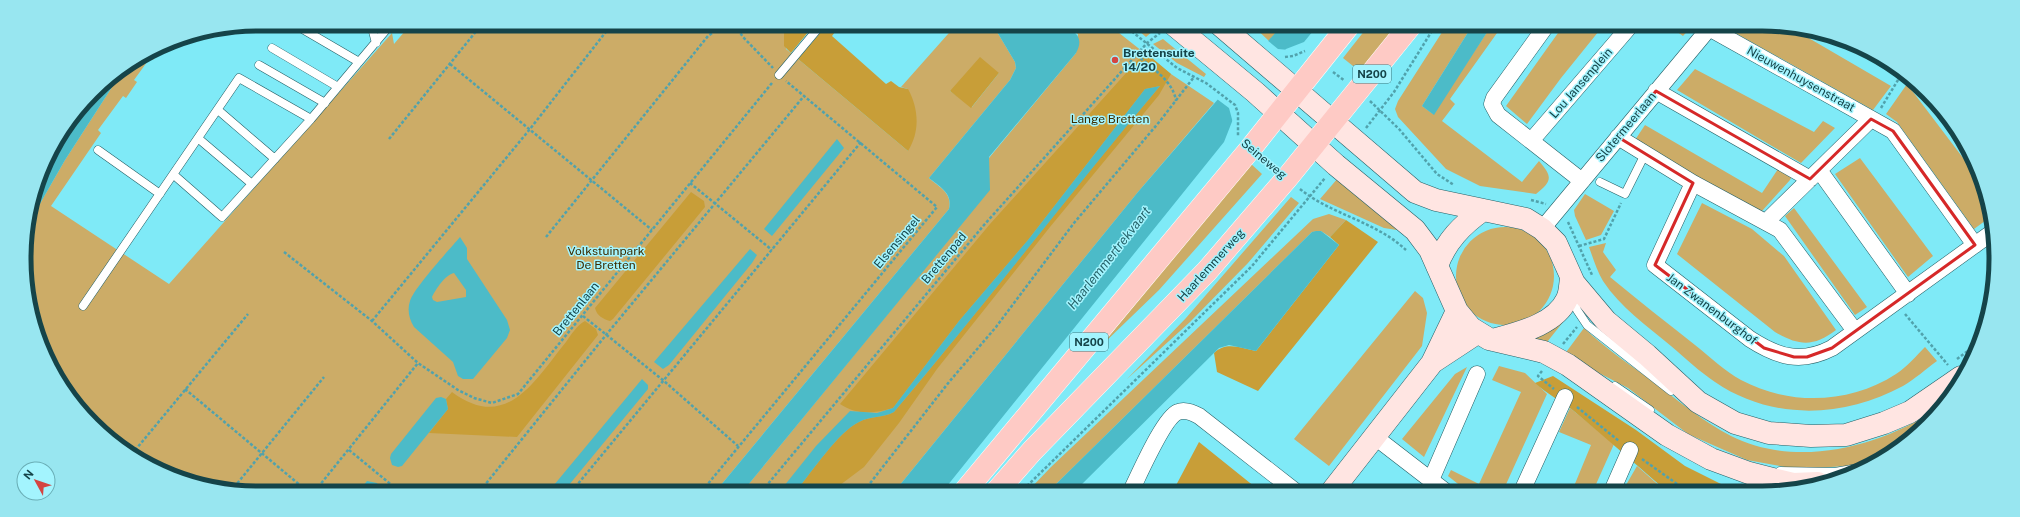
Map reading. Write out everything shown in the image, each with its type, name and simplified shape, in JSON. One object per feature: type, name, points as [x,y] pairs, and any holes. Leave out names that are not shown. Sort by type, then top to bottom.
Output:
[{"type":"main road","points":[[1181,31],[1255,92],[1314,146],[1407,222],[1424,241],[1457,311],[1485,337],[1534,350],[1553,357],[1580,374],[1667,435],[1711,459],[1749,473],[1792,484]]},
{"type":"main road","points":[[1227,31],[1415,192],[1436,200],[1526,219],[1542,228],[1556,243],[1571,278],[1606,321],[1647,355],[1698,402],[1735,423],[1769,433],[1811,436],[1846,435],[1884,423],[1910,412],[1955,371]]},
{"type":"main road","name":"N200","points":[[970,486],[1251,148],[1345,31]]},
{"type":"main road","name":"Haarlemmerweg","points":[[1001,486],[1032,452],[1207,271],[1314,146],[1406,31]]},
{"type":"main road","points":[[1437,266],[1444,250],[1453,236],[1466,223],[1483,210]]},
{"type":"main road","points":[[1432,363],[1485,337],[1537,325],[1555,315],[1567,300],[1571,278]]},
{"type":"main road","points":[[1336,486],[1432,363],[1457,311]]},
{"type":"street","points":[[1542,31],[1494,98],[1492,104],[1498,115],[1582,181]]},
{"type":"street","name":"Lou Jansenplein","points":[[1531,141],[1626,31]]},
{"type":"street","name":"Slotermeerlaan","points":[[1542,228],[1707,31]]},
{"type":"street","name":"Nieuwenhuysenstraat","points":[[1717,31],[1893,132],[1975,245]]},
{"type":"street","points":[[1656,92],[1815,175],[1902,298]]},
{"type":"street","name":"Nieuwenhuysenstraat","points":[[1768,221],[1872,119]]},
{"type":"street","points":[[1618,138],[1693,182],[1768,221],[1786,236],[1856,331]]},
{"type":"street","name":"Jan Zwanenburghof","points":[[1693,182],[1655,265],[1750,339],[1764,348],[1778,354],[1794,357],[1807,357],[1822,353],[1856,331],[1988,236]]},
{"type":"street","points":[[1431,480],[1477,374]]},
{"type":"street","points":[[1524,486],[1565,397]]},
{"type":"street","points":[[1134,486],[1165,424],[1176,412],[1183,410],[1199,416],[1289,486]]},
{"type":"street","points":[[1375,437],[1438,486]]},
{"type":"street","points":[[1614,486],[1630,450]]},
{"type":"lane","points":[[306,31],[359,62]]},
{"type":"lane","points":[[373,31],[376,43]]},
{"type":"lane","points":[[174,175],[222,217],[311,119],[385,31]]},
{"type":"lane","points":[[779,75],[816,31]]},
{"type":"lane","points":[[272,48],[338,87]]},
{"type":"lane","points":[[259,65],[325,103]]},
{"type":"lane","points":[[83,306],[240,78],[311,119]]},
{"type":"lane","points":[[218,110],[275,158]]},
{"type":"lane","points":[[199,139],[252,184]]},
{"type":"lane","points":[[98,150],[160,194]]},
{"type":"lane","points":[[1600,182],[1625,194],[1645,154]]},
{"type":"lane","points":[[1571,278],[1574,304],[1583,319],[1593,330],[1675,394]]},
{"type":"lane","points":[[1580,374],[1616,386],[1654,413]]},
{"type":"lane","points":[[1686,403],[1720,425],[1749,436]]},
{"type":"lane","points":[[1917,418],[1933,409]]},
{"type":"lane","points":[[1679,432],[1707,448],[1739,462],[1789,472],[1835,472],[1846,470]]},
{"type":"lane","points":[[1832,444],[1859,440]]},
{"type":"path","points":[[389,139],[476,31]]},
{"type":"path","points":[[372,321],[530,130],[607,31]]},
{"type":"path","points":[[546,237],[708,36],[715,31]]},
{"type":"path","name":"Elsensingel","points":[[738,446],[937,207],[779,75],[739,31]]},
{"type":"path","name":"Seineweg","points":[[1132,31],[1177,68],[1215,88],[1235,105],[1238,113],[1238,135],[1251,148],[1310,197],[1377,229],[1407,251]]},
{"type":"path","points":[[1432,31],[1380,110],[1437,174],[1460,187]]},
{"type":"path","name":"Brettenpad","points":[[766,486],[984,225],[1147,43]]},
{"type":"path","points":[[1137,55],[1170,84],[1175,93],[1176,101]]},
{"type":"path","points":[[450,64],[652,230]]},
{"type":"path","name":"Brettenlaan","points":[[284,252],[372,321],[418,363],[458,390],[474,398],[492,403],[518,394],[779,75]]},
{"type":"path","points":[[868,486],[949,382],[996,327],[1074,223],[1176,101],[1194,77]]},
{"type":"path","points":[[1872,119],[1886,101],[1899,78]]},
{"type":"path","points":[[484,486],[714,203],[804,96]]},
{"type":"path","points":[[576,486],[861,142]]},
{"type":"path","points":[[690,183],[772,250]]},
{"type":"path","points":[[1579,246],[1604,239],[1625,194]]},
{"type":"path","points":[[1028,486],[1252,266],[1310,197]]},
{"type":"path","points":[[1529,200],[1545,204],[1557,210]]},
{"type":"path","points":[[1902,298],[1955,371],[1968,356]]},
{"type":"path","points":[[135,450],[248,314]]},
{"type":"path","points":[[583,316],[664,381],[738,446],[706,486]]},
{"type":"path","points":[[1583,319],[1538,376],[1630,450],[1680,486]]},
{"type":"path","points":[[319,486],[418,363]]},
{"type":"path","points":[[236,485],[324,378]]},
{"type":"path","points":[[185,389],[263,452],[301,486]]},
{"type":"path","points":[[349,450],[393,486]]},
{"type":"highlighted area","points":[[1656,91],[1810,179],[1871,119],[1893,131],[1975,245],[1832,348],[1807,357],[1794,357],[1764,348],[1750,339],[1655,265],[1693,183],[1618,137]]},
{"type":"green space","name":"Volkstuinpark De Bretten","points":[[405,31],[784,31],[786,49],[908,151],[908,89],[901,87],[951,31],[997,31],[1015,62],[1016,68],[1010,80],[929,178],[947,195],[950,203],[949,209],[720,486],[244,486],[214,482],[185,474],[145,456],[108,430],[87,409],[69,385],[48,346],[35,303],[31,273],[31,244],[35,214],[65,160],[116,81],[150,59],[134,80],[137,82],[126,98],[123,96],[98,130],[101,133],[51,206],[169,284],[392,33],[394,44]],"holes":[[[999,73],[972,107],[950,91]]]},
{"type":"green space","points":[[784,31],[809,31],[791,53],[784,46]]},
{"type":"green space","points":[[822,31],[834,31],[835,32],[832,36],[886,84],[891,81],[899,87],[908,89],[912,97],[917,120],[915,136],[908,151],[798,59]]},
{"type":"green space","name":"Lange Bretten","points":[[1073,31],[1117,31],[1171,74],[1214,103],[1138,192],[899,486],[747,486],[989,190],[989,158],[1076,53],[1078,34]]},
{"type":"green space","points":[[1139,31],[1153,31],[1146,37]]},
{"type":"green space","points":[[1258,31],[1277,31],[1269,41]]},
{"type":"green space","points":[[1364,31],[1396,31],[1363,74],[1343,58]]},
{"type":"green space","points":[[1443,31],[1469,31],[1422,106],[1433,114],[1488,31],[1498,31],[1450,99],[1455,104],[1442,121],[1522,182],[1539,161],[1547,171],[1549,179],[1548,182],[1536,194],[1480,186],[1446,169],[1398,117],[1395,109],[1398,101]]},
{"type":"green space","points":[[1559,31],[1599,31],[1561,78],[1527,124],[1506,106]]},
{"type":"green space","points":[[1676,31],[1688,31],[1683,36]]},
{"type":"green space","points":[[1732,31],[1776,31],[1803,35],[1891,86],[1873,110]]},
{"type":"green space","points":[[1163,39],[1206,74],[1204,77],[1177,63],[1153,44]]},
{"type":"green space","points":[[1145,52],[1171,74],[1159,95],[1050,227],[937,369],[899,423],[864,467],[839,486],[800,486],[834,443],[851,427],[863,420],[894,412],[1160,86],[1145,89],[1028,240],[959,321],[893,408],[872,412],[859,412],[846,408],[840,404],[990,224]]},
{"type":"green space","points":[[980,57],[999,73],[971,108],[950,91]]},
{"type":"green space","points":[[1695,69],[1814,132],[1823,121],[1835,128],[1801,163],[1677,90]]},
{"type":"green space","points":[[1907,84],[1971,168],[1977,185],[1986,220],[1974,229],[1897,122],[1886,114]]},
{"type":"green space","points":[[1645,125],[1762,193],[1780,166],[1792,176],[1762,211],[1758,211],[1660,157],[1635,140]]},
{"type":"green space","points":[[1860,158],[1933,256],[1908,277],[1835,174]]},
{"type":"green space","points":[[1250,163],[1262,174],[1159,290],[1100,347]]},
{"type":"green space","points":[[1338,178],[1410,232],[1384,228],[1320,199]]},
{"type":"green space","points":[[691,192],[704,201],[705,207],[613,319],[610,321],[601,317],[595,308]]},
{"type":"green space","points":[[1585,194],[1614,211],[1601,235],[1586,240],[1575,216],[1574,210]]},
{"type":"green space","points":[[1291,197],[1299,203],[1248,263],[1190,322],[1127,379],[1186,318]]},
{"type":"green space","points":[[1702,203],[1752,229],[1784,256],[1836,330],[1828,336],[1806,343],[1784,337],[1775,332],[1677,254]]},
{"type":"green space","points":[[1794,208],[1867,307],[1855,315],[1785,216]]},
{"type":"green space","points":[[1329,214],[1346,220],[1330,237],[1321,231],[1312,232],[1054,486],[1033,486],[1051,467],[1313,219]]},
{"type":"green space","points":[[1346,220],[1378,242],[1258,391],[1217,372],[1214,353],[1219,349],[1234,346],[1256,351],[1339,245],[1330,237]]},
{"type":"green space","points":[[1505,227],[1524,231],[1540,241],[1550,257],[1554,276],[1550,295],[1540,311],[1524,321],[1505,325],[1486,321],[1470,311],[1460,295],[1456,276],[1460,257],[1470,241],[1486,231]]},
{"type":"green space","points":[[1606,243],[1603,252],[1616,270],[1610,277],[1723,368],[1741,380],[1760,388],[1779,394],[1799,397],[1820,398],[1840,396],[1878,384],[1896,374],[1908,365],[1925,347],[1937,361],[1903,386],[1880,397],[1857,404],[1833,409],[1808,411],[1784,409],[1760,404],[1737,395],[1709,378],[1643,324],[1617,299],[1603,281],[1589,247]]},
{"type":"green space","points":[[1415,291],[1423,298],[1427,313],[1422,346],[1329,466],[1294,439]]},
{"type":"green space","points":[[1572,311],[1543,347],[1518,338]]},
{"type":"green space","points":[[585,321],[596,329],[598,335],[517,437],[429,433],[448,409],[446,399],[452,392],[471,403],[489,407],[504,404],[518,397],[543,372],[574,330]]},
{"type":"green space","points":[[1584,328],[1610,350],[1702,418],[1721,430],[1731,436],[1756,446],[1783,451],[1810,452],[1837,449],[1864,443],[1890,434],[1925,416],[1912,430],[1888,448],[1863,463],[1848,466],[1796,469],[1747,460],[1688,434],[1628,388],[1564,355]]},
{"type":"green space","points":[[1499,366],[1525,373],[1547,394],[1505,486],[1461,486],[1448,476],[1451,470],[1479,484],[1521,392],[1492,380]]},
{"type":"green space","points":[[1467,367],[1424,457],[1402,439],[1455,374]]},
{"type":"green space","points":[[1553,376],[1636,430],[1685,466],[1721,484],[1730,486],[1661,486],[1586,421],[1535,383]]},
{"type":"green space","points":[[1570,408],[1614,444],[1595,486],[1574,486],[1591,445],[1559,432]]},
{"type":"green space","points":[[1199,442],[1254,486],[1176,486]]},
{"type":"green space","points":[[1637,466],[1660,486],[1628,486],[1626,485]]},
{"type":"water","points":[[997,31],[1071,31],[1075,33],[1079,41],[1076,53],[989,157],[990,190],[747,486],[720,486],[949,209],[950,203],[945,191],[929,178],[1010,80],[1016,68],[1015,62]]},
{"type":"water","name":"Haarlemmertrekvaart","points":[[1277,31],[1313,31],[1304,42],[1286,49],[1237,109],[1224,142],[947,486],[899,486],[1138,192]]},
{"type":"water","points":[[1469,31],[1488,31],[1434,115],[1422,106]]},
{"type":"water","points":[[116,81],[65,160],[36,211],[48,171],[69,132],[87,108]]},
{"type":"water","points":[[1160,86],[894,412],[863,420],[851,427],[834,443],[800,486],[784,486],[816,446],[850,411],[877,413],[893,408],[959,321],[1028,240],[1145,89]]},
{"type":"water","points":[[837,139],[844,148],[772,236],[764,229]]},
{"type":"water","points":[[1321,231],[1339,245],[1256,351],[1229,345],[1219,348],[1080,486],[1054,486],[1312,232]]},
{"type":"water","points":[[460,237],[467,248],[467,259],[507,320],[510,330],[507,338],[473,379],[463,379],[458,376],[453,362],[414,327],[409,314],[410,301],[418,287]],"holes":[[[454,273],[466,290],[466,297],[437,302],[433,300],[432,297],[444,279]]]},
{"type":"water","points":[[750,249],[757,255],[752,263],[669,365],[663,369],[654,362]]},
{"type":"water","points":[[642,379],[648,385],[648,389],[568,486],[553,486]]},
{"type":"water","points":[[441,397],[446,399],[448,409],[402,466],[398,467],[392,465],[390,458],[391,454],[436,398]]},
{"type":"water","points":[[367,481],[377,483],[379,486],[363,486]]},
{"type":"pier","points":[[1267,40],[1278,49],[1289,50],[1239,110],[1233,123],[1229,108],[1217,99]]},
{"type":"place","name":"Brettensuite 14/20","points":[[1115,60]]}]
